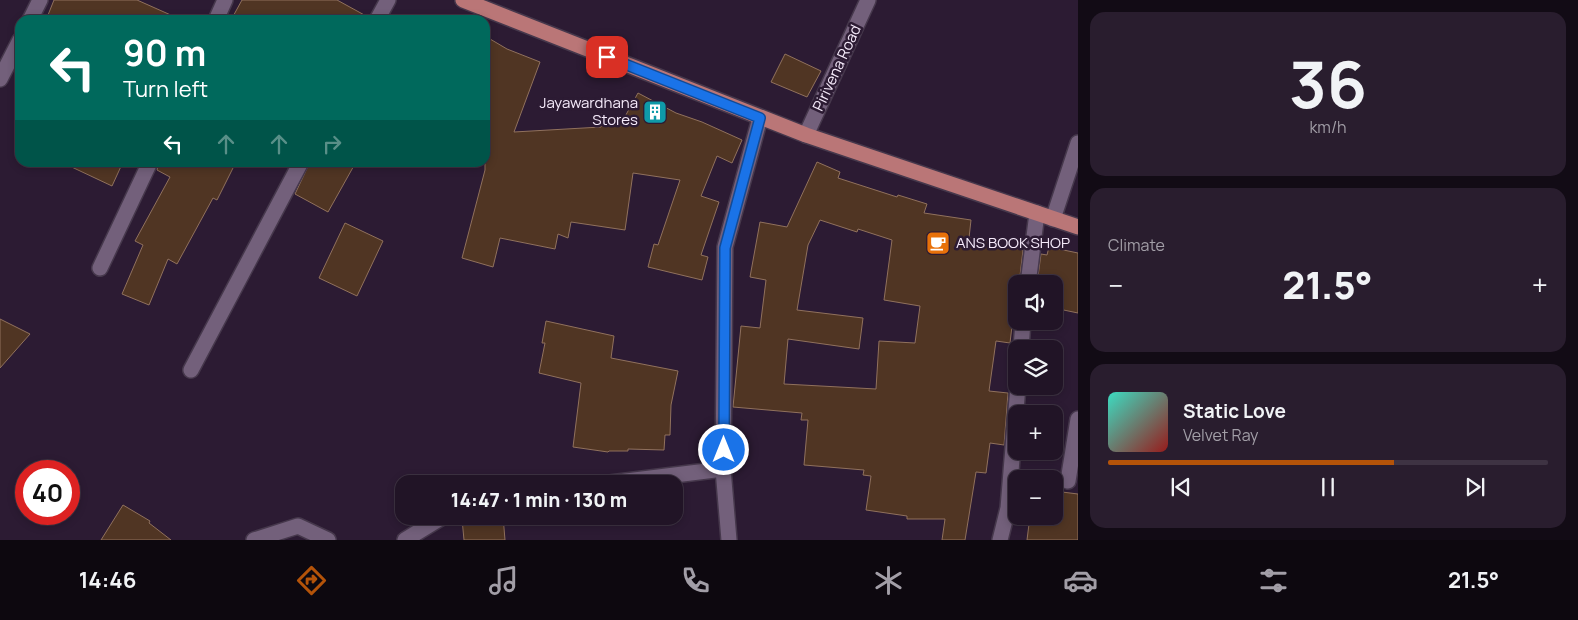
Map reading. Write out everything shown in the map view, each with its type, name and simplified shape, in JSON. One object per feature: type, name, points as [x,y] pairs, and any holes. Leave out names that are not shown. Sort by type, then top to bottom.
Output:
[{"type":"main road","points":[[463,0],[806,136],[1078,227]]},
{"type":"street","points":[[32,15],[40,0]]},
{"type":"street","points":[[218,15],[225,0]]},
{"type":"street","points":[[380,15],[388,0]]},
{"type":"street","name":"Pirivena Road","points":[[806,136],[868,0]]},
{"type":"street","points":[[0,79],[15,50]]},
{"type":"street","points":[[729,540],[724,468],[725,248],[760,118]]},
{"type":"street","points":[[1054,219],[1078,144]]},
{"type":"street","points":[[100,268],[148,167]]},
{"type":"street","points":[[191,370],[298,167]]},
{"type":"street","points":[[1029,275],[1037,213]]},
{"type":"street","points":[[1000,540],[1008,508],[1017,395]]},
{"type":"street","points":[[1068,482],[1078,419]]},
{"type":"street","points":[[671,475],[724,468]]},
{"type":"street","points":[[405,540],[429,525]]},
{"type":"street","points":[[254,540],[298,526],[328,540]]},
{"type":"building","points":[[54,0],[137,0],[171,15],[48,15]]},
{"type":"building","points":[[242,0],[337,0],[364,15],[234,15]]},
{"type":"building","points":[[490,39],[507,49],[540,62],[514,132],[601,127],[601,114],[622,122],[638,93],[676,113],[702,122],[742,140],[732,163],[717,156],[701,196],[719,202],[701,255],[708,257],[702,280],[648,267],[654,244],[658,245],[680,180],[633,173],[625,230],[571,222],[568,238],[558,234],[555,249],[500,238],[493,267],[462,258],[485,167],[490,167]]},
{"type":"building","points":[[785,54],[821,71],[807,97],[771,82]]},
{"type":"building","points":[[817,162],[840,172],[838,178],[897,197],[898,195],[927,204],[924,213],[971,220],[969,238],[1000,242],[1000,245],[1023,250],[1020,275],[1008,275],[1008,330],[1012,330],[1010,340],[1008,340],[1008,343],[996,341],[989,391],[1008,393],[1004,445],[990,443],[986,473],[976,472],[965,540],[942,540],[945,519],[907,519],[907,516],[866,510],[871,476],[863,475],[864,470],[804,465],[808,420],[801,420],[802,413],[733,407],[741,326],[760,328],[766,280],[750,277],[760,222],[787,227]],"holes":[[[820,220],[857,232],[858,229],[892,240],[884,300],[920,306],[915,343],[879,341],[876,389],[784,384],[788,339],[859,349],[863,318],[797,310],[808,245]]]},
{"type":"building","points":[[72,167],[121,167],[112,186]]},
{"type":"building","points":[[158,167],[234,167],[217,200],[213,198],[177,264],[168,259],[149,305],[122,294],[143,245],[135,241],[170,177],[157,170]]},
{"type":"building","points":[[308,167],[353,167],[328,212],[295,194]]},
{"type":"building","points":[[345,223],[383,241],[357,296],[319,278]]},
{"type":"building","points":[[1049,247],[1078,253],[1078,313],[1063,310],[1063,275],[1038,275],[1041,254],[1047,255]]},
{"type":"building","points":[[0,319],[30,334],[0,368]]},
{"type":"building","points":[[546,321],[614,336],[611,358],[678,371],[671,405],[670,435],[665,435],[664,450],[628,449],[628,451],[608,452],[573,447],[581,383],[539,373],[545,343],[542,343]]},
{"type":"building","points":[[1063,492],[1078,494],[1078,540],[1027,540],[1029,525],[1063,525]]},
{"type":"building","points":[[123,505],[150,521],[149,523],[171,540],[101,540]]},
{"type":"building","points":[[463,525],[504,525],[505,540],[464,540]]},
{"type":"place","name":"Jayawardhana Stores","points":[[655,112]]},
{"type":"place","name":"ANS BOOK SHOP","points":[[938,243]]},
{"type":"route","points":[[607,57],[760,118],[725,248],[724,450]]}]
